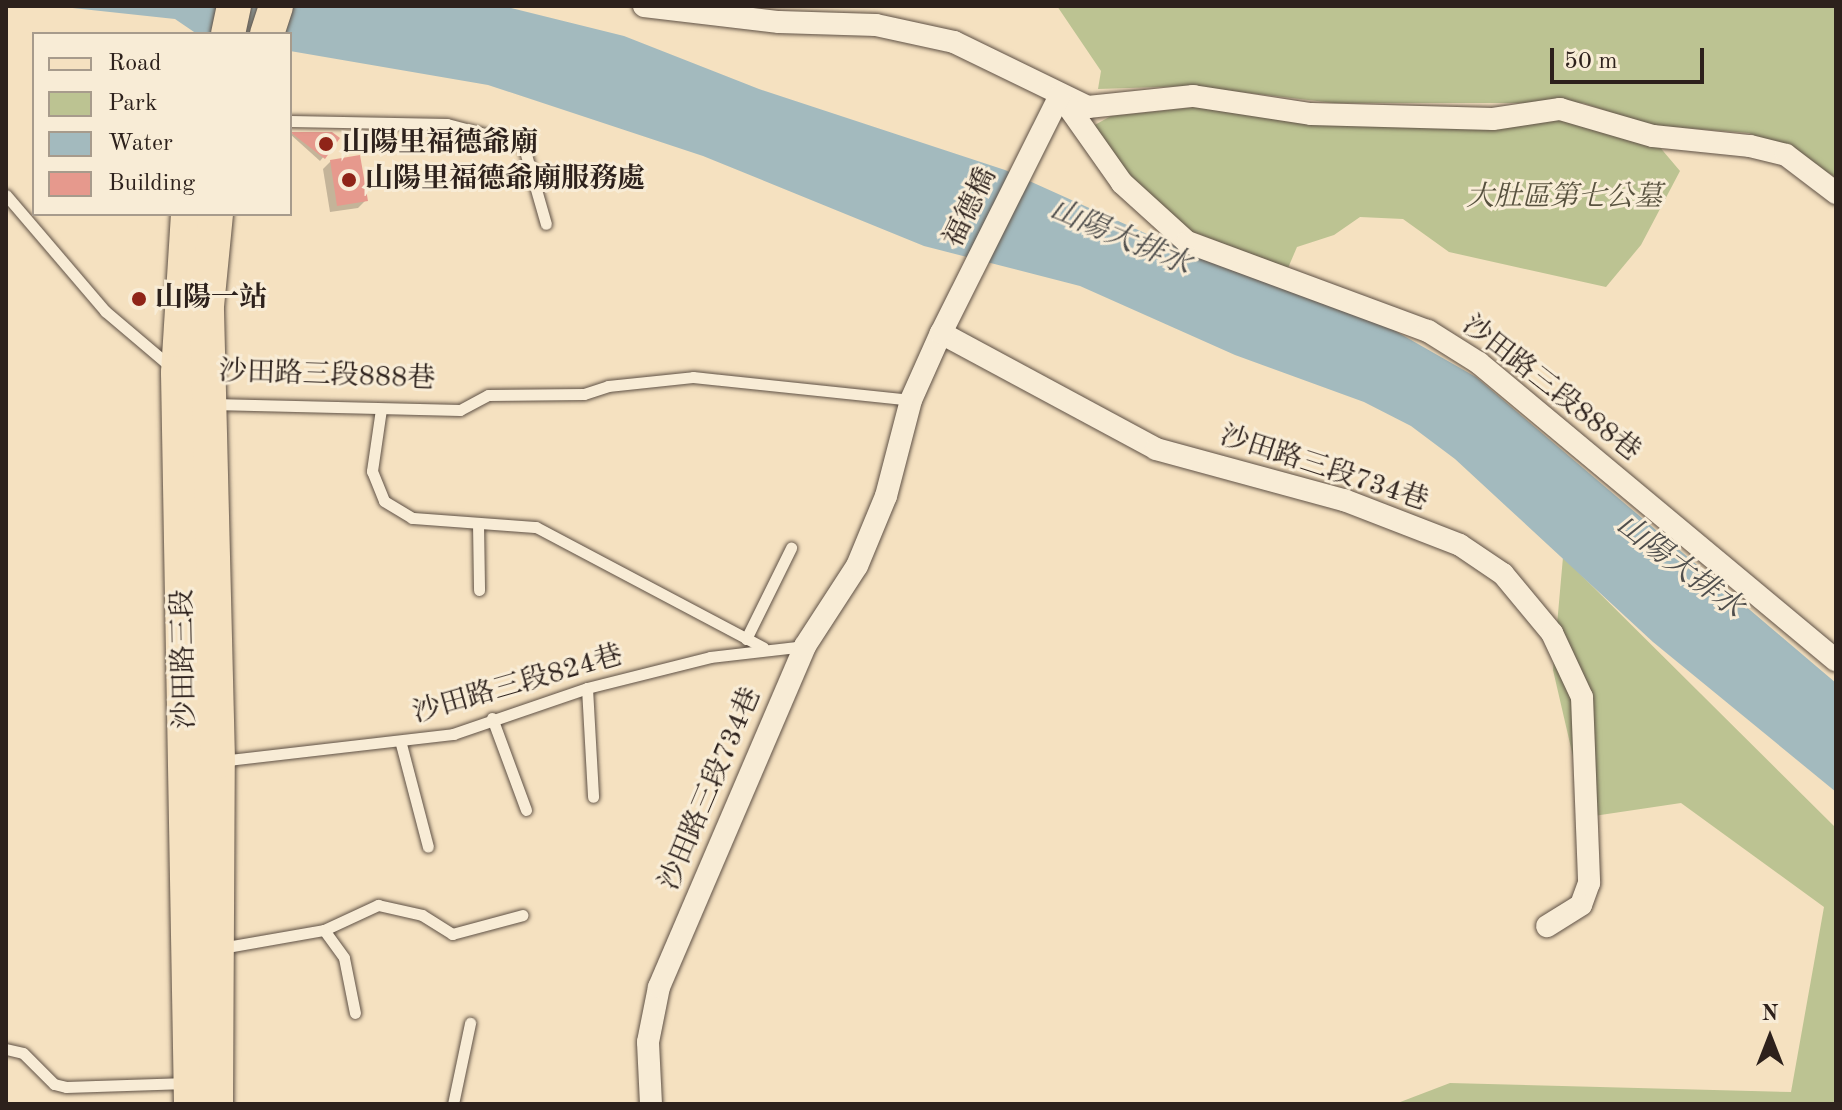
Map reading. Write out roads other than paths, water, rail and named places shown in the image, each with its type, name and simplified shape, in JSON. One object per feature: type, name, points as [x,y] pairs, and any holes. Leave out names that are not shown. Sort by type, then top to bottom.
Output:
[{"type":"main road","points":[[228,32],[234,6]]},
{"type":"main road","points":[[268,32],[276,6]]},
{"type":"main road","name":"沙田路三段","points":[[188,216],[202,762],[199,1097]]},
{"type":"main road","name":"沙田路三段","points":[[193,388],[207,306],[216,216]]},
{"type":"main road","name":"沙田路三段","points":[[199,1097],[217,948],[202,762]]},
{"type":"street","name":"沙田路三段888巷","points":[[644,6],[779,22],[876,25],[954,42],[1060,95],[1122,183],[1187,242],[1428,331],[1479,363],[1836,660]]},
{"type":"street","points":[[1060,95],[1088,107],[1193,96],[1311,114],[1493,119],[1560,109],[1653,136],[1750,146],[1786,155],[1836,193]]},
{"type":"street","name":"福德橋","points":[[971,277],[1060,95]]},
{"type":"street","name":"沙田路三段734巷","points":[[651,1104],[648,1042],[659,987],[805,646],[857,566],[886,496],[911,400],[941,333],[971,277]]},
{"type":"street","name":"沙田路三段734巷","points":[[941,333],[1156,449],[1344,500],[1460,545],[1503,574],[1552,633],[1582,697],[1589,883],[1581,905],[1547,926]]},
{"type":"lane","points":[[292,121],[447,124],[523,144],[546,224]]},
{"type":"lane","points":[[6,195],[105,311],[193,388]]},
{"type":"lane","name":"沙田路三段888巷","points":[[193,388],[381,409],[460,410],[488,395],[584,394],[608,386],[693,377],[911,400]]},
{"type":"lane","points":[[381,409],[372,471],[384,501],[412,518],[536,527],[763,648]]},
{"type":"lane","points":[[478,523],[479,590]]},
{"type":"lane","points":[[746,639],[791,548]]},
{"type":"lane","name":"沙田路三段824巷","points":[[202,762],[401,744],[453,734],[492,718],[587,688],[763,648],[805,646]]},
{"type":"lane","points":[[587,688],[593,797]]},
{"type":"lane","points":[[492,718],[526,810]]},
{"type":"lane","points":[[401,744],[428,847]]},
{"type":"lane","points":[[217,948],[324,930],[378,905],[422,915],[452,934],[523,915]]},
{"type":"lane","points":[[324,930],[344,958],[355,1013]]},
{"type":"lane","points":[[453,1104],[470,1023]]},
{"type":"lane","points":[[6,1049],[23,1053],[54,1084],[66,1087],[199,1097]]},
{"type":"water","name":"山陽大排水","points":[[54,6],[503,6],[624,36],[759,89],[1005,170],[1167,243],[1369,316],[1476,377],[1836,683],[1836,792],[1653,642],[1455,459],[1411,426],[1364,402],[1235,355],[1080,286],[924,246],[703,156],[488,85],[292,51],[292,32],[194,32],[175,19]]},
{"type":"place","name":"山陽里福德爺廟","points":[[326,144]]},
{"type":"place","name":"山陽里福德爺廟服務處","points":[[349,180]]},
{"type":"place","name":"山陽一站","points":[[139,299]]},
{"type":"park label","name":"大肚區第七公墓","points":[[1564,198]]}]
